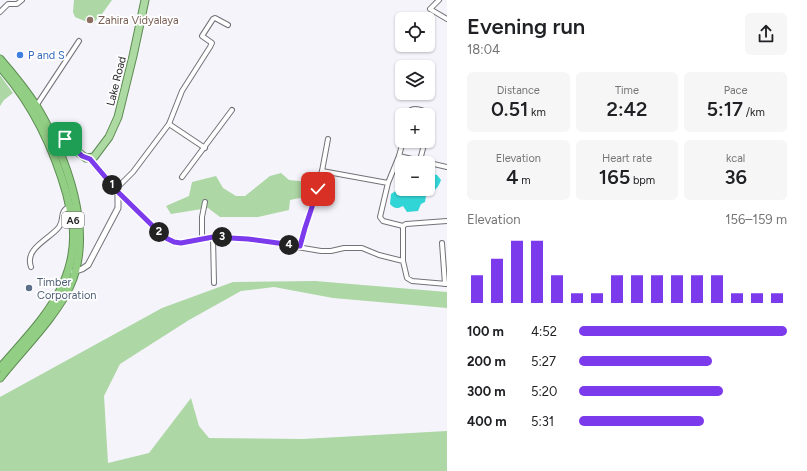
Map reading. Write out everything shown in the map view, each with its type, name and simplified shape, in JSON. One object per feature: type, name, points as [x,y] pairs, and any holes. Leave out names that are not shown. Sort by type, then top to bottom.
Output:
[{"type":"highway","name":"A6","points":[[0,59],[21,84],[36,106],[68,176],[78,217],[80,245],[66,293],[56,308],[0,378]]},
{"type":"highway","name":"A6","points":[[0,67],[46,130],[70,206],[74,232],[71,263],[72,272],[57,297],[0,368]]},
{"type":"main road","name":"Lake Road","points":[[90,159],[96,155],[105,142],[118,117],[145,0]]},
{"type":"main road","points":[[46,130],[62,136],[82,156],[90,159]]},
{"type":"street","points":[[3,0],[8,4],[17,4],[22,0]]},
{"type":"street","points":[[439,0],[430,9],[447,19]]},
{"type":"street","points":[[0,12],[8,4]]},
{"type":"street","points":[[72,272],[88,265],[118,208],[117,191],[169,124],[182,91],[212,43],[202,36],[215,18],[228,25]]},
{"type":"street","points":[[36,106],[79,41]]},
{"type":"street","points":[[182,177],[232,110]]},
{"type":"street","points":[[169,124],[205,148]]},
{"type":"street","points":[[300,246],[318,192],[319,179],[328,139]]},
{"type":"street","points":[[399,156],[401,148]]},
{"type":"street","points":[[90,159],[117,191],[164,237],[177,243],[213,237],[248,239],[331,251],[344,248],[362,248],[379,255],[403,261]]},
{"type":"street","points":[[435,164],[447,167]]},
{"type":"street","points":[[395,166],[388,183],[380,217],[383,221],[403,226],[406,224],[447,221]]},
{"type":"street","points":[[322,171],[388,183]]},
{"type":"street","points":[[202,239],[202,217],[205,202]]},
{"type":"street","points":[[31,266],[32,250],[60,226],[63,211],[65,208],[70,206]]},
{"type":"street","points":[[403,226],[403,261],[407,278],[412,281],[446,284],[442,243]]},
{"type":"street","points":[[213,237],[214,283]]},
{"type":"green space","points":[[74,0],[112,0],[102,14],[92,24],[75,17],[73,12]]},
{"type":"green space","points":[[0,75],[13,93],[4,100],[0,106]]},
{"type":"green space","points":[[281,173],[289,180],[309,182],[310,196],[290,200],[289,210],[258,217],[220,217],[208,208],[171,214],[166,206],[189,196],[192,182],[216,176],[223,188],[236,196],[245,196],[270,176]]},
{"type":"green space","points":[[315,281],[447,292],[447,308],[333,298],[274,287],[241,291],[189,320],[120,364],[104,396],[108,463],[149,453],[191,398],[199,426],[209,438],[303,439],[447,431],[447,471],[0,471],[0,397],[162,308],[233,282]]},
{"type":"water","points":[[435,174],[441,180],[439,186],[435,190]]},
{"type":"water","points":[[395,191],[395,196],[426,196],[425,202],[421,204],[418,211],[407,212],[403,206],[396,208],[390,204],[391,194]]},
{"type":"place","name":"Zahira Vidyalaya","points":[[90,20]]},
{"type":"place","name":"P and S","points":[[20,55]]},
{"type":"place","name":"Timber Corporation","points":[[29,288]]},
{"type":"route","points":[[65,139],[82,156],[90,159],[118,192],[164,237],[174,242],[181,243],[213,237],[248,239],[300,246],[318,189]]}]
